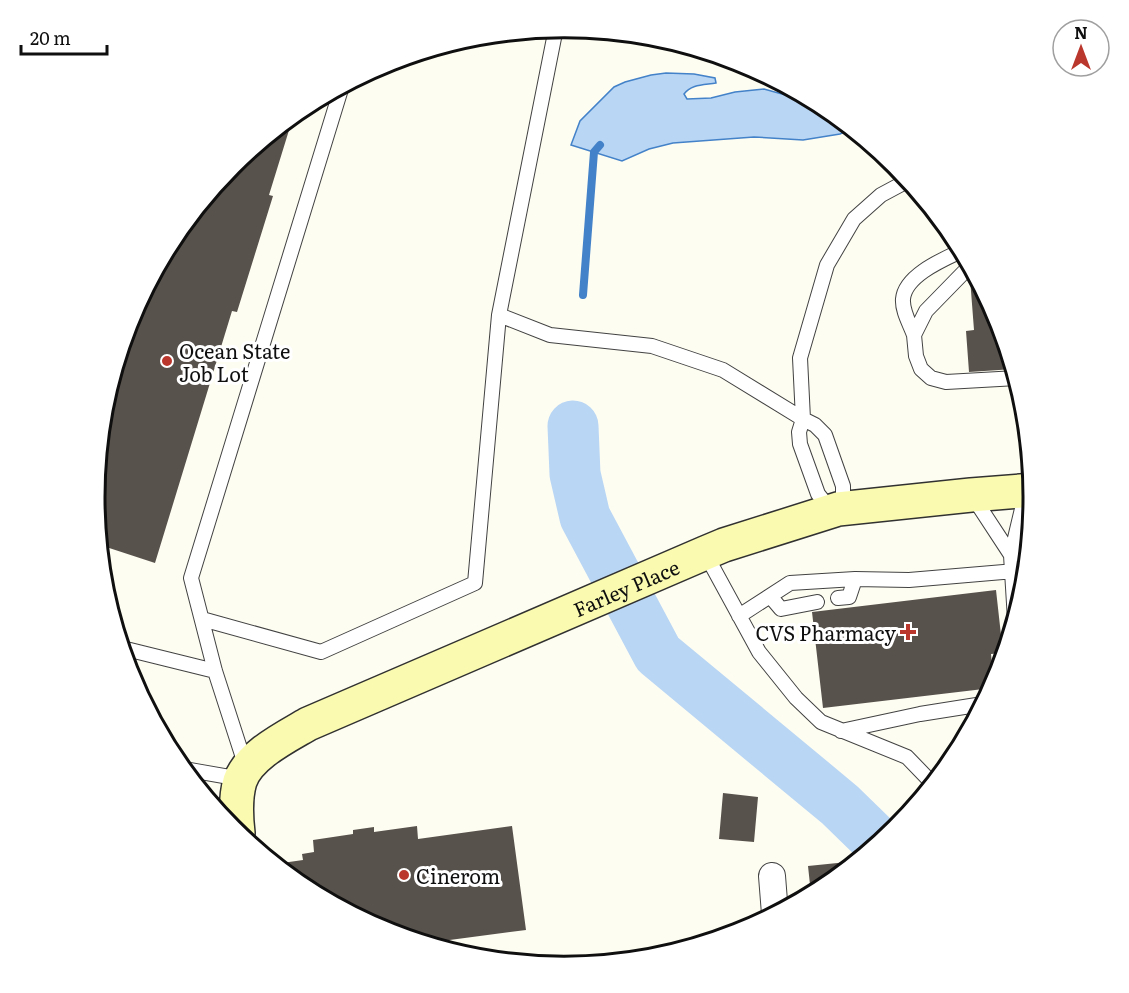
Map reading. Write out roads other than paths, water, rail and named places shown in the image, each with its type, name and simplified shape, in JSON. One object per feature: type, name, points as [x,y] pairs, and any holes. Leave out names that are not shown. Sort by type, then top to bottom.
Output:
[{"type":"main road","name":"Farley Place","points":[[244,775],[259,756],[308,724],[724,545],[838,509],[1023,491]]},
{"type":"main road","points":[[236,817],[237,796],[244,775]]},
{"type":"street","points":[[772,876],[774,905]]},
{"type":"lane","points":[[202,619],[321,652],[475,583],[500,315],[554,38]]},
{"type":"lane","points":[[196,770],[244,775],[191,578],[339,97]]},
{"type":"lane","points":[[500,315],[550,335],[652,346],[723,370],[802,419],[815,426],[825,435],[843,486],[843,498],[838,509],[826,504],[818,494],[800,444],[799,432],[802,419],[800,358],[827,265],[854,219],[899,182]]},
{"type":"lane","points":[[954,254],[915,277],[905,290],[903,301],[914,335],[918,363],[931,378],[946,382],[1008,379]]},
{"type":"lane","points":[[914,335],[926,312],[965,272]]},
{"type":"lane","points":[[971,495],[1011,555]]},
{"type":"lane","points":[[1013,593],[1011,555],[1023,514]]},
{"type":"lane","points":[[705,553],[759,652],[795,698],[820,722],[906,757],[927,778]]},
{"type":"lane","points":[[740,616],[790,583],[855,579],[909,580],[1017,571]]},
{"type":"lane","points":[[838,598],[849,597],[855,579]]},
{"type":"lane","points":[[771,596],[781,609],[817,602]]},
{"type":"lane","points":[[132,651],[215,671]]},
{"type":"lane","points":[[841,731],[973,706]]},
{"type":"water","points":[[694,74],[715,78],[716,83],[690,88],[684,94],[687,99],[711,98],[735,92],[764,89],[788,96],[844,132],[803,140],[754,137],[673,143],[649,149],[622,161],[571,145],[580,121],[614,87],[651,75]]},
{"type":"waterway","points":[[583,295],[594,152],[600,145]]},
{"type":"waterway","points":[[573,426],[575,474],[585,517],[658,654],[840,805],[873,837]]},
{"type":"place","name":"Ocean State Job Lot","points":[[167,361]]},
{"type":"place","name":"CVS Pharmacy","points":[[908,632]]},
{"type":"place","name":"Cinerom","points":[[404,875]]}]
